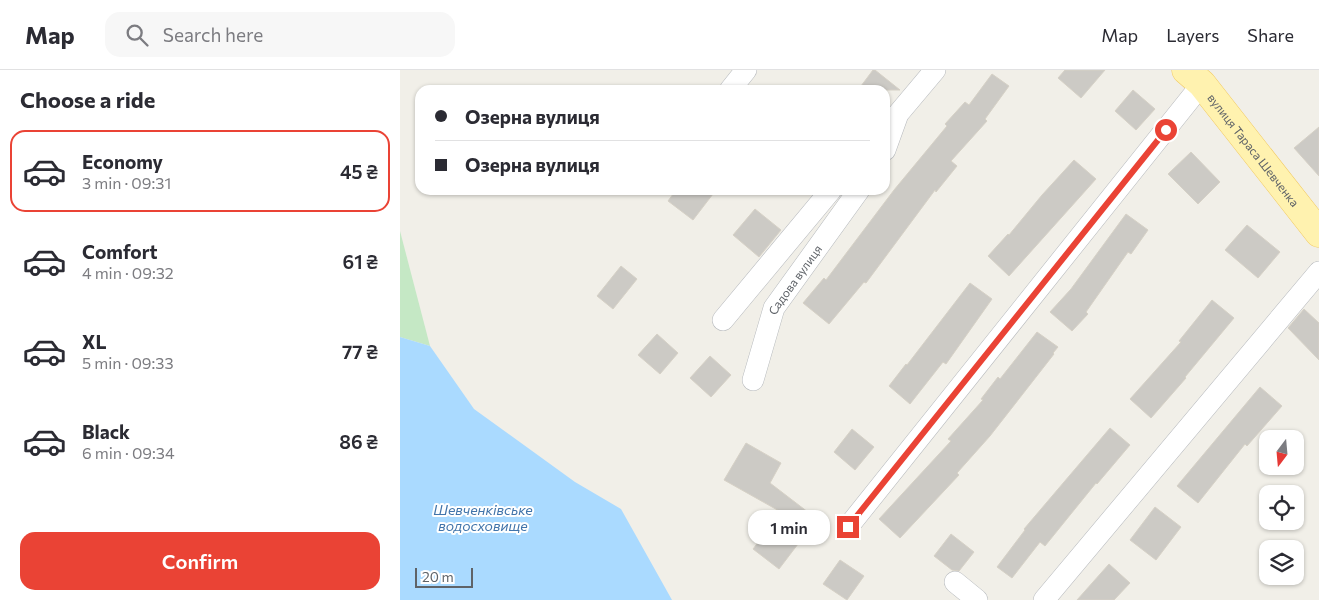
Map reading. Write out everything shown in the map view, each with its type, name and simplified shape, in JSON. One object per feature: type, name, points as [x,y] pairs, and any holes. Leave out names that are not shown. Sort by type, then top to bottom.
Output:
[{"type":"main road","name":"вулиця Тараса Шевченка","points":[[1194,77],[1319,233]]},
{"type":"street","points":[[734,85],[746,70]]},
{"type":"street","points":[[892,121],[934,70]]},
{"type":"street","points":[[848,527],[1194,77]]},
{"type":"street","points":[[723,320],[827,195]]},
{"type":"street","name":"Садова вулиця","points":[[753,380],[774,308],[855,195]]},
{"type":"street","points":[[1044,600],[1319,272]]},
{"type":"street","points":[[954,582],[977,600]]},
{"type":"green space","points":[[400,231],[430,346],[400,337]]},
{"type":"water","name":"Шевченківське водосховище","points":[[400,337],[430,346],[474,409],[575,482],[621,509],[672,600],[400,600]]},
{"type":"building","points":[[875,70],[900,90],[890,90],[890,85],[862,85]]},
{"type":"building","points":[[1065,70],[1105,70],[1081,98],[1058,78]]},
{"type":"building","points":[[992,74],[1009,86],[985,119],[987,121],[951,161],[957,166],[936,192],[935,190],[866,283],[864,282],[829,324],[803,303],[824,278],[826,280],[894,190],[947,126],[945,124],[965,102],[969,105]]},
{"type":"building","points":[[1133,90],[1155,109],[1136,130],[1115,111]]},
{"type":"building","points":[[1319,127],[1319,176],[1294,148]]},
{"type":"building","points":[[1191,152],[1220,182],[1198,204],[1168,174]]},
{"type":"building","points":[[1074,160],[1096,179],[1009,276],[988,256],[1009,235]]},
{"type":"building","points":[[672,195],[712,195],[693,220],[668,201]]},
{"type":"building","points":[[755,209],[781,230],[759,257],[733,235]]},
{"type":"building","points":[[1126,214],[1148,230],[1131,254],[1128,252],[1086,312],[1088,314],[1072,331],[1050,312],[1071,289]]},
{"type":"building","points":[[1247,225],[1280,252],[1258,278],[1225,250]]},
{"type":"building","points":[[621,266],[637,279],[613,309],[597,296]]},
{"type":"building","points":[[970,283],[992,299],[946,364],[943,362],[910,404],[889,386]]},
{"type":"building","points":[[1212,300],[1234,318],[1151,418],[1130,399],[1181,342],[1179,341]]},
{"type":"building","points":[[1304,309],[1319,323],[1319,360],[1288,328]]},
{"type":"building","points":[[1037,332],[1058,347],[1054,354],[990,436],[957,473],[959,475],[900,538],[879,519],[951,441],[948,439],[983,400],[981,399],[998,377],[1000,379]]},
{"type":"building","points":[[657,334],[678,353],[660,374],[638,355]]},
{"type":"building","points":[[710,356],[731,375],[711,397],[690,378]]},
{"type":"building","points":[[1260,387],[1282,406],[1259,430],[1247,446],[1245,444],[1198,503],[1177,486]]},
{"type":"building","points":[[1110,428],[1130,445],[1096,483],[1045,546],[1040,542],[1012,578],[997,567],[1024,529]]},
{"type":"building","points":[[852,429],[874,447],[855,470],[834,452]]},
{"type":"building","points":[[746,443],[781,463],[770,483],[817,519],[779,569],[753,549],[781,512],[724,480]]},
{"type":"building","points":[[1155,507],[1181,527],[1156,560],[1130,540]]},
{"type":"building","points":[[951,534],[974,552],[959,571],[952,570],[934,556]]},
{"type":"building","points":[[840,560],[864,576],[847,600],[823,584]]},
{"type":"building","points":[[1109,564],[1130,583],[1114,600],[1077,600]]},
{"type":"route","points":[[848,527],[1166,130]]}]
